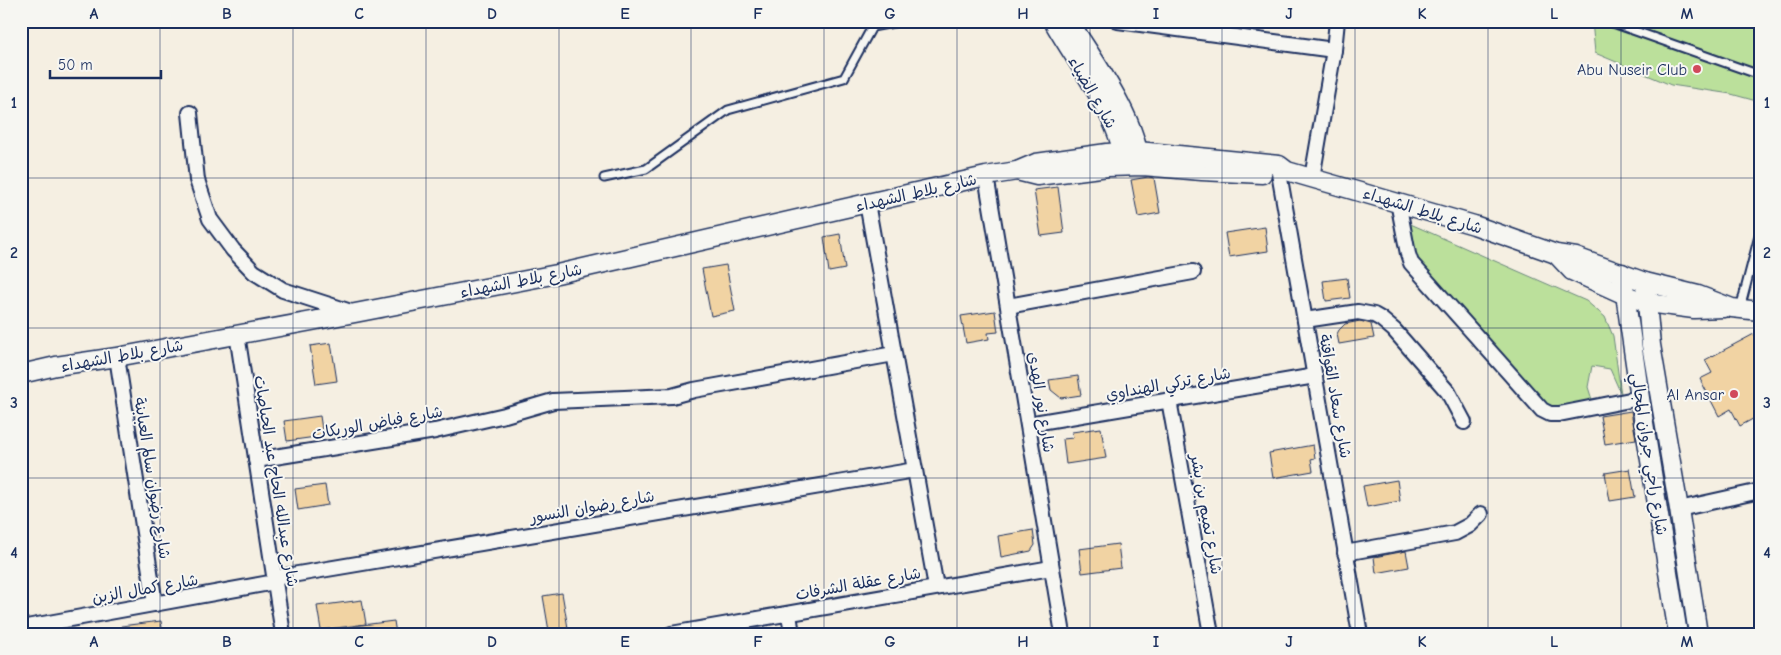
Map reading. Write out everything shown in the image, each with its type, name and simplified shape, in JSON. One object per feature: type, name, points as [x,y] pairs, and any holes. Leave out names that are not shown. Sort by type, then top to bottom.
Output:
[{"type":"street","name":"شارع الضياء","points":[[1053,21],[1108,115],[1131,159]]},
{"type":"street","name":"شارع الضياء","points":[[1069,21],[1106,79],[1133,132],[1131,159]]},
{"type":"street","points":[[1118,21],[1334,50]]},
{"type":"street","points":[[1312,178],[1334,50],[1337,21]]},
{"type":"street","points":[[190,113],[197,180],[210,219],[233,250],[254,272],[283,290],[355,313]]},
{"type":"street","name":"شارع بلاط الشهداء","points":[[21,374],[557,274],[986,176],[1017,171],[1036,163],[1131,159],[1210,172],[1282,170],[1474,224],[1556,254],[1576,257],[1645,282],[1698,294],[1736,309]]},
{"type":"street","name":"شارع سعاد القواقنة","points":[[1282,170],[1305,320],[1360,634]]},
{"type":"street","name":"شارع نور الهدى","points":[[986,176],[1063,634]]},
{"type":"street","points":[[1398,202],[1411,263],[1542,410],[1550,414],[1559,414],[1640,398]]},
{"type":"street","points":[[867,203],[936,587]]},
{"type":"street","name":"شارع بلاط الشهداء","points":[[1556,254],[1572,271],[1625,295],[1648,303],[1694,309],[1760,311]]},
{"type":"street","points":[[1008,306],[1192,272]]},
{"type":"street","name":"شارع راجي جروان المجالي","points":[[1622,274],[1678,634]]},
{"type":"street","name":"شارع راجي جروان المجالي","points":[[1645,282],[1652,345],[1698,634]]},
{"type":"street","points":[[1305,320],[1358,312],[1374,315],[1381,319],[1394,330],[1448,392],[1464,422]]},
{"type":"street","name":"شارع عبدالله الحاج عبد الحياصات","points":[[237,334],[283,634]]},
{"type":"street","name":"شارع فياض الوريكات","points":[[256,460],[435,432],[553,401],[672,396],[694,390],[894,354]]},
{"type":"street","name":"شارع رضوان سالم العبابنة","points":[[117,357],[155,604]]},
{"type":"street","name":"شارع تركي الهنداوي","points":[[1028,424],[1315,376]]},
{"type":"street","name":"شارع تميم بن بشر","points":[[1169,400],[1211,634]]},
{"type":"street","name":"شارع رضوان النسور","points":[[274,580],[915,470]]},
{"type":"street","points":[[1679,509],[1760,491]]},
{"type":"street","points":[[1345,553],[1455,534],[1470,525],[1481,514]]},
{"type":"street","points":[[1667,563],[1687,560]]},
{"type":"street","name":"شارع عقلة الشرفات","points":[[670,634],[1051,568]]},
{"type":"street","name":"شارع كمال الزبن","points":[[21,628],[274,580]]},
{"type":"street","points":[[789,614],[792,634]]},
{"type":"lane","points":[[604,178],[646,169],[728,110],[844,78],[872,27],[904,21]]},
{"type":"lane","points":[[1607,21],[1760,75]]},
{"type":"lane","points":[[1736,309],[1760,232]]},
{"type":"green space","name":"Abu Nuseir Club","points":[[1592,21],[1760,21],[1760,102],[1731,94],[1671,85],[1595,53]]},
{"type":"green space","points":[[1406,222],[1586,301],[1605,317],[1613,336],[1621,394],[1610,369],[1592,366],[1588,387],[1593,403],[1553,411],[1411,261]]},
{"type":"building","points":[[1148,177],[1154,178],[1160,213],[1138,217],[1131,180]]},
{"type":"building","points":[[1058,187],[1064,233],[1041,236],[1034,190]]},
{"type":"building","points":[[1265,227],[1268,251],[1229,257],[1225,233]]},
{"type":"building","points":[[840,234],[845,269],[829,272],[824,237]]},
{"type":"building","points":[[726,265],[735,311],[711,316],[702,269]]},
{"type":"building","points":[[1347,278],[1350,298],[1326,301],[1323,281]]},
{"type":"building","points":[[995,311],[998,332],[988,333],[989,339],[966,343],[961,316]]},
{"type":"building","points":[[1360,321],[1371,324],[1374,338],[1339,344],[1337,334],[1339,330],[1345,324]]},
{"type":"building","name":"Al Ansar","points":[[1754,334],[1760,344],[1760,415],[1740,426],[1731,409],[1719,416],[1700,379],[1712,373],[1705,360]]},
{"type":"building","points":[[331,343],[337,381],[316,384],[310,346]]},
{"type":"building","points":[[1078,376],[1081,395],[1061,398],[1051,390],[1049,380]]},
{"type":"building","points":[[1631,411],[1636,439],[1605,444],[1600,416]]},
{"type":"building","points":[[320,416],[323,436],[287,441],[284,421]]},
{"type":"building","points":[[1101,428],[1106,458],[1066,464],[1063,439],[1073,438],[1072,432]]},
{"type":"building","points":[[1313,445],[1315,458],[1311,459],[1313,471],[1273,478],[1269,453]]},
{"type":"building","points":[[1630,469],[1635,497],[1610,501],[1605,473]]},
{"type":"building","points":[[1397,480],[1400,501],[1367,507],[1363,486]]},
{"type":"building","points":[[325,485],[328,505],[298,510],[295,489]]},
{"type":"building","points":[[1033,530],[1035,545],[1031,551],[1001,557],[998,536]]},
{"type":"building","points":[[1118,544],[1121,568],[1082,573],[1079,549]]},
{"type":"building","points":[[1406,551],[1409,567],[1376,573],[1374,557]]},
{"type":"building","points":[[562,593],[568,628],[549,631],[543,596]]},
{"type":"building","points":[[362,600],[366,624],[321,630],[317,606]]},
{"type":"building","points":[[161,621],[163,634],[121,634],[121,626]]},
{"type":"building","points":[[394,621],[396,634],[354,634],[354,626]]},
{"type":"place","name":"Abu Nuseir Club","points":[[1697,69]]},
{"type":"place","name":"Al Ansar","points":[[1734,394]]}]
